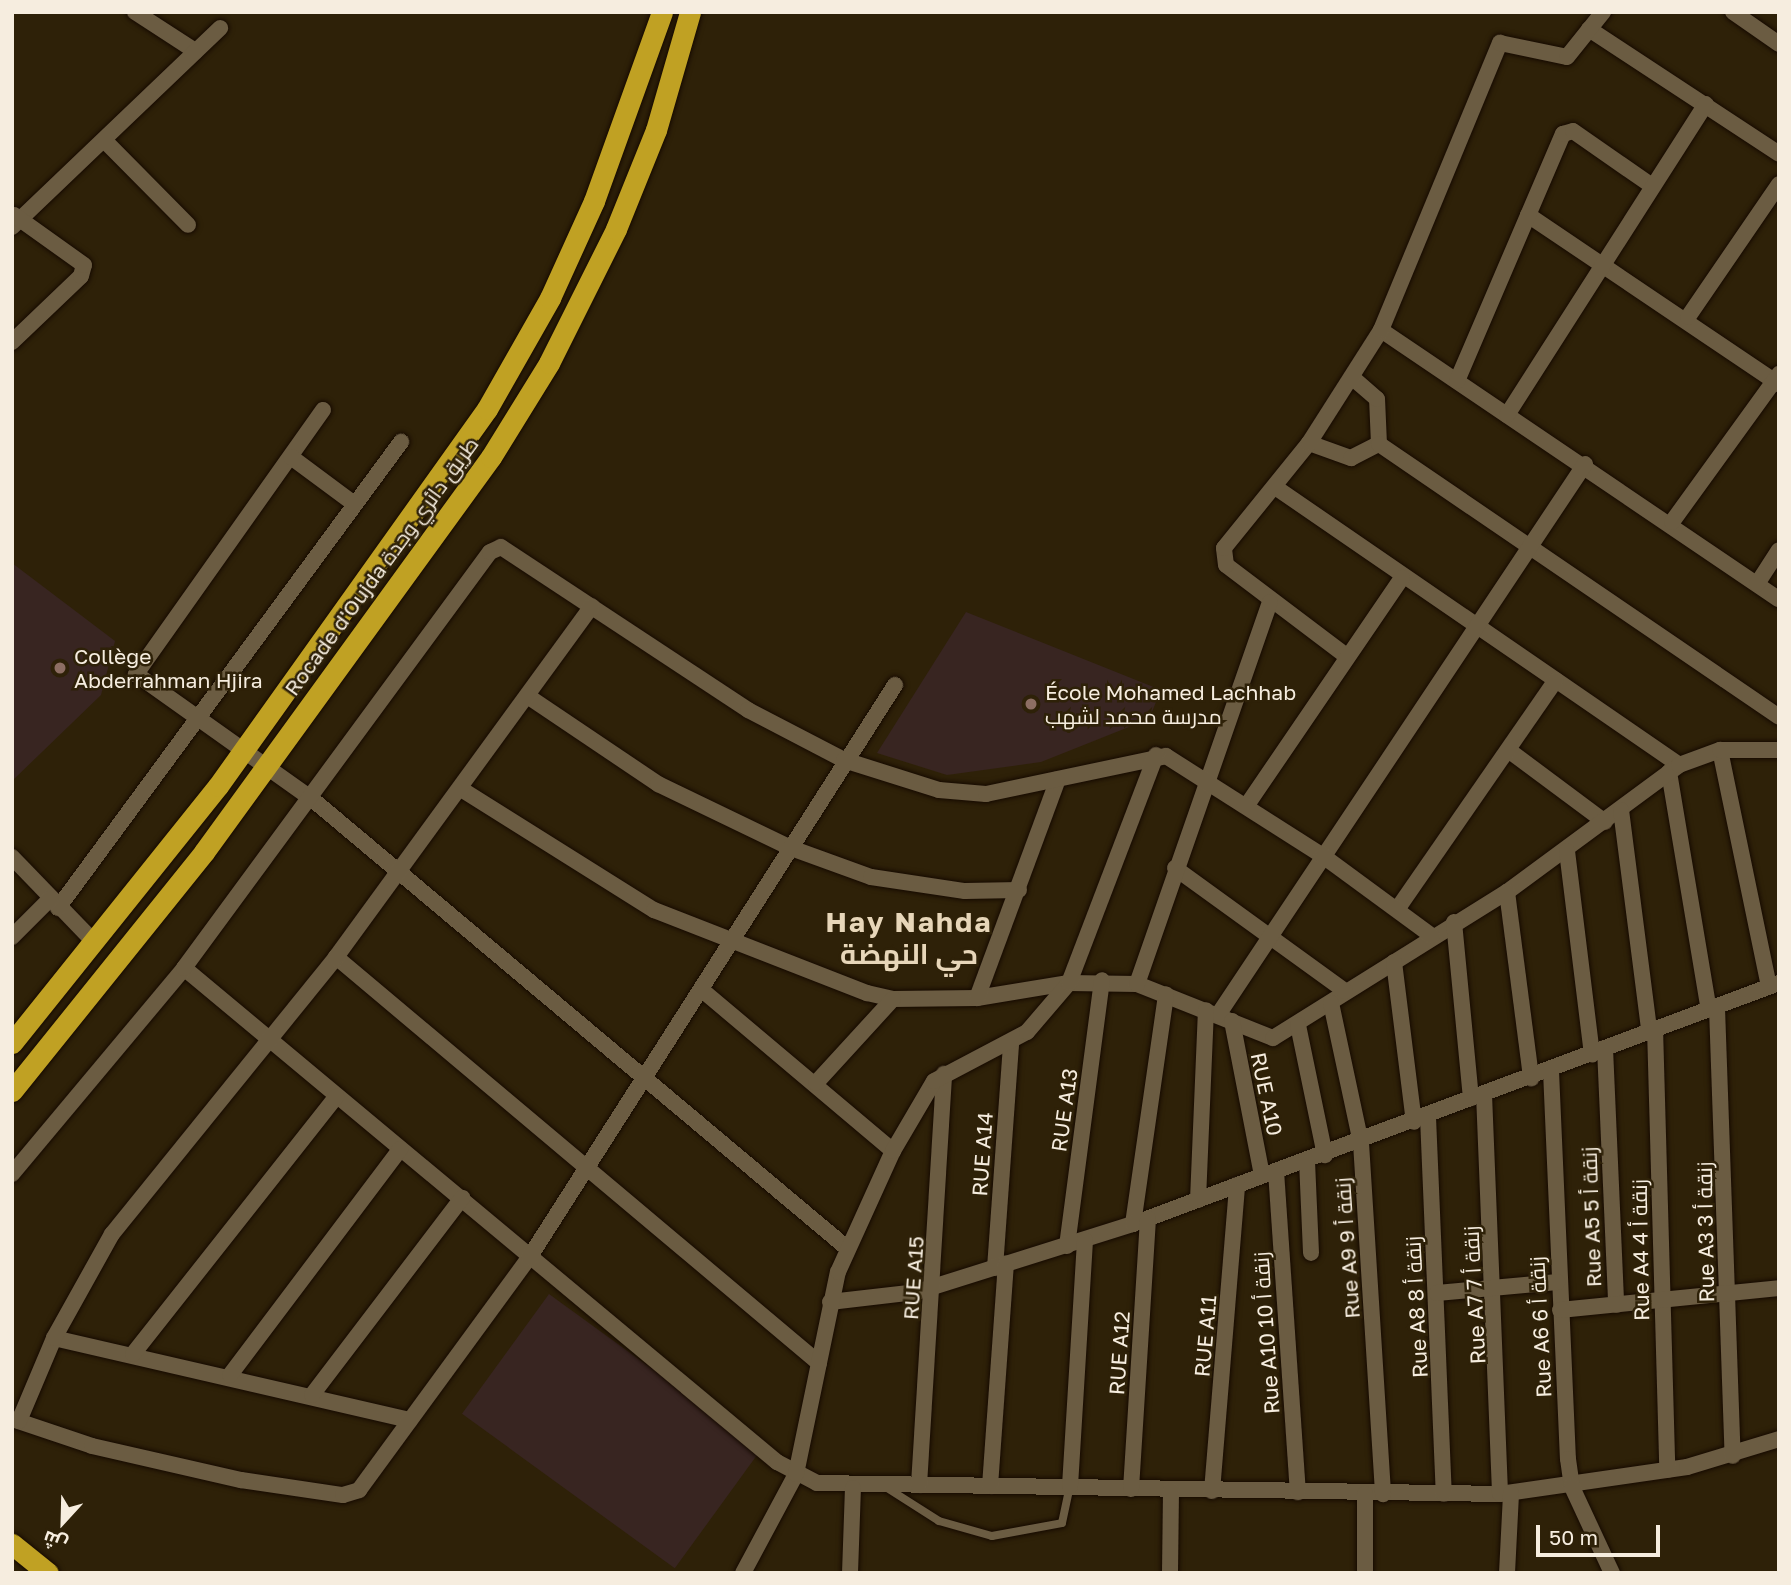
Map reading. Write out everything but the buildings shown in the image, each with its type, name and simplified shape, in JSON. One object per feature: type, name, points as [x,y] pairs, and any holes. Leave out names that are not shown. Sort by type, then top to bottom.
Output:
[{"type":"highway","name":"Rocade d'Oujda طريق دائري وجدة","points":[[12,1044],[245,748],[487,409],[550,298],[630,111],[662,12]]},
{"type":"highway","name":"Rocade d'Oujda طريق دائري وجدة","points":[[12,1090],[268,766],[491,457],[549,363],[621,217],[656,130],[690,12]]},
{"type":"highway","points":[[12,1100],[29,1069]]},
{"type":"highway","points":[[12,1544],[48,1573]]},
{"type":"street","points":[[135,12],[195,51]]},
{"type":"street","points":[[1345,655],[1270,603],[1221,556],[1309,443],[1381,330],[1500,43],[1513,41],[1563,58],[1602,12]]},
{"type":"street","points":[[1733,12],[1779,44]]},
{"type":"street","points":[[12,342],[81,276],[84,265],[15,220],[104,141],[220,27]]},
{"type":"street","points":[[1589,29],[1779,154]]},
{"type":"street","points":[[1507,415],[1603,261],[1706,104]]},
{"type":"street","points":[[1457,381],[1567,131],[1652,186]]},
{"type":"street","points":[[104,141],[188,225]]},
{"type":"street","points":[[1688,317],[1779,184]]},
{"type":"street","points":[[1528,215],[1603,261],[1777,379],[1672,522]]},
{"type":"street","points":[[1381,330],[1672,522],[1779,599]]},
{"type":"street","points":[[1352,377],[1377,399],[1379,444]]},
{"type":"street","points":[[323,410],[136,674],[197,718],[245,748],[312,799],[847,1248]]},
{"type":"street","points":[[12,937],[54,904],[197,718],[353,503],[401,442]]},
{"type":"street","points":[[1309,443],[1350,458],[1379,444]]},
{"type":"street","points":[[1379,444],[1779,717]]},
{"type":"street","points":[[291,457],[353,503]]},
{"type":"street","points":[[1198,1200],[1219,1015],[1269,931],[1533,548],[1585,464]]},
{"type":"street","points":[[1275,487],[1402,578],[1556,680],[1674,769]]},
{"type":"street","points":[[12,1174],[184,968],[312,799],[490,552],[501,547],[514,551],[748,710],[844,760],[963,792],[1058,779],[1156,755],[1208,779],[1398,908],[1432,936]]},
{"type":"street","points":[[1757,584],[1779,550]]},
{"type":"street","points":[[1247,805],[1345,655],[1402,578]]},
{"type":"street","points":[[1137,984],[1175,868],[1270,603]]},
{"type":"street","points":[[592,606],[400,873],[336,957],[112,1234],[54,1338],[16,1420],[164,1464],[343,1495],[367,1483],[529,1258],[702,990],[844,760],[895,685]]},
{"type":"street","points":[[1398,908],[1511,752],[1556,680]]},
{"type":"street","points":[[528,697],[658,784],[791,848],[871,877],[965,891],[1019,890]]},
{"type":"street","points":[[461,789],[604,884],[732,941],[892,999],[977,998],[1102,980],[1137,984],[1166,993],[1267,1038],[1298,1026],[1345,991],[1507,892],[1567,851],[1674,769],[1720,750],[1779,750]]},
{"type":"street","points":[[830,1302],[934,1287],[1085,1240],[1269,1173],[1361,1143],[1478,1096],[1551,1071],[1652,1029],[1774,985],[1720,750]]},
{"type":"street","points":[[1511,752],[1605,822]]},
{"type":"street","points":[[743,1573],[796,1474],[830,1302],[847,1248],[893,1151],[927,1089],[944,1073],[1011,1043],[1069,983],[1156,755]]},
{"type":"street","name":"Rue A3 زنقة أ 3","points":[[1674,769],[1713,1009],[1733,1457]]},
{"type":"street","points":[[977,998],[1058,779]]},
{"type":"street","name":"Rue A4 زنقة أ 4","points":[[1621,810],[1652,1029],[1667,1470]]},
{"type":"street","name":"Rue A5 زنقة أ 5","points":[[1567,851],[1599,1051],[1616,1305],[1779,1288]]},
{"type":"street","points":[[12,857],[54,904],[94,942]]},
{"type":"street","points":[[1175,868],[1269,931],[1345,991]]},
{"type":"street","points":[[1507,892],[1531,1078]]},
{"type":"street","name":"Rue A7 زنقة أ 7","points":[[1454,922],[1478,1096],[1496,1288],[1507,1573]]},
{"type":"street","points":[[336,957],[819,1363]]},
{"type":"street","name":"Rue A8 زنقة أ 8","points":[[1394,962],[1421,1119],[1437,1293],[1444,1494]]},
{"type":"street","points":[[184,968],[336,1097],[462,1198],[529,1258],[796,1474],[853,1488],[919,1485],[1070,1486],[1365,1494],[1505,1493],[1572,1487],[1733,1457],[1779,1439]]},
{"type":"street","name":"RUE A13","points":[[1067,1245],[1102,980]]},
{"type":"street","points":[[702,990],[816,1083],[893,1151]]},
{"type":"street","name":"RUE A12","points":[[1131,1489],[1140,1221],[1166,993]]},
{"type":"street","points":[[816,1083],[892,999]]},
{"type":"street","name":"Rue A9 زنقة أ 9","points":[[1331,1003],[1361,1143],[1383,1494]]},
{"type":"street","name":"RUE A10","points":[[1219,1015],[1269,1173]]},
{"type":"street","points":[[1298,1026],[1325,1155]]},
{"type":"street","name":"RUE A14","points":[[990,1486],[1011,1043]]},
{"type":"street","name":"Rue A6 زنقة أ 6","points":[[1551,1071],[1558,1282],[1572,1487],[1612,1573]]},
{"type":"street","name":"RUE A15","points":[[919,1485],[934,1287],[944,1073]]},
{"type":"street","points":[[133,1354],[336,1097]]},
{"type":"street","points":[[230,1375],[400,1149]]},
{"type":"street","points":[[1307,1161],[1311,1253]]},
{"type":"street","name":"Rue A10 زنقة أ 10","points":[[1269,1173],[1298,1492]]},
{"type":"street","name":"RUE A11","points":[[1212,1490],[1237,1185]]},
{"type":"street","points":[[312,1395],[462,1198]]},
{"type":"street","points":[[1070,1486],[1085,1240]]},
{"type":"street","points":[[1437,1293],[1558,1282]]},
{"type":"street","points":[[1560,1310],[1616,1305]]},
{"type":"street","points":[[54,1338],[230,1375],[410,1420]]},
{"type":"street","points":[[850,1573],[853,1488]]},
{"type":"street","points":[[1170,1573],[1171,1490]]},
{"type":"street","points":[[1365,1494],[1365,1573]]},
{"type":"lane","points":[[884,1486],[939,1521],[992,1536],[1062,1523],[1070,1486]]},
{"type":"shaded area","name":"Collège Abderrahman Hjira","points":[[12,563],[115,641],[101,695],[12,781]]},
{"type":"shaded area","name":"École Mohamed Lachhab مدرسة محمد لشهب","points":[[966,612],[1161,690],[1149,719],[1041,762],[947,775],[877,753]]},
{"type":"shaded area","points":[[549,1294],[762,1449],[675,1568],[462,1414]]},
{"type":"place","name":"Collège Abderrahman Hjira","points":[[60,668]]},
{"type":"place","name":"École Mohamed Lachhab مدرسة محمد لشهب","points":[[1031,704]]},
{"type":"district","name":"Hay Nahda حي النهضة","points":[[909,938]]}]
